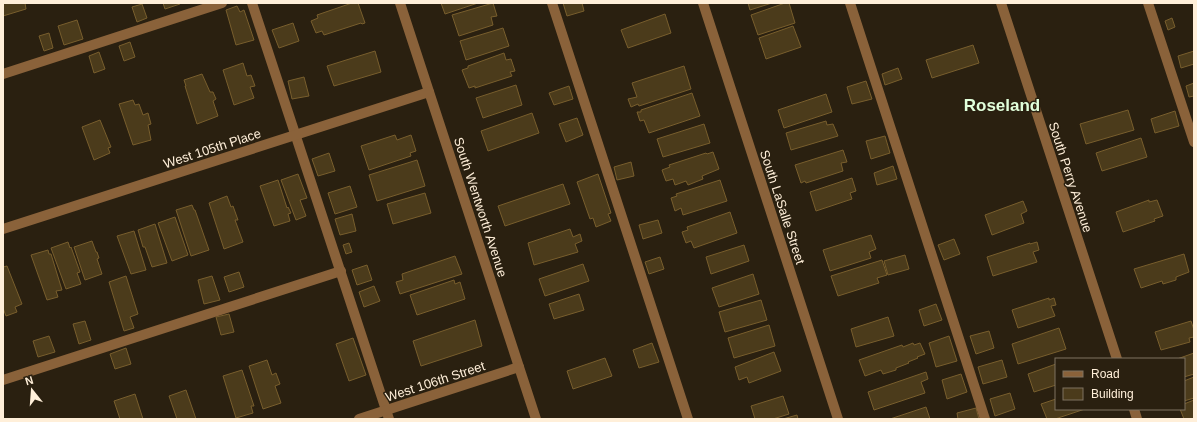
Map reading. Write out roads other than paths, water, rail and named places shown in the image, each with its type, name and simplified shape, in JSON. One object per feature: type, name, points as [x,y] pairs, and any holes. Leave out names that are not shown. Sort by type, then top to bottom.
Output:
[{"type":"street","points":[[3,74],[222,3]]},
{"type":"street","points":[[252,3],[388,414]]},
{"type":"street","name":"South Wentworth Avenue","points":[[400,3],[536,419]]},
{"type":"street","points":[[552,3],[688,419]]},
{"type":"street","name":"South LaSalle Street","points":[[703,3],[838,419]]},
{"type":"street","points":[[850,3],[985,419]]},
{"type":"street","name":"South Perry Avenue","points":[[1001,3],[1117,358]]},
{"type":"street","points":[[1148,3],[1194,142]]},
{"type":"street","name":"West 105th Place","points":[[3,229],[429,92]]},
{"type":"street","points":[[3,380],[340,271]]},
{"type":"street","name":"West 106th Street","points":[[359,419],[388,414],[519,367]]},
{"type":"district","name":"Roseland","points":[[1002,105]]}]
